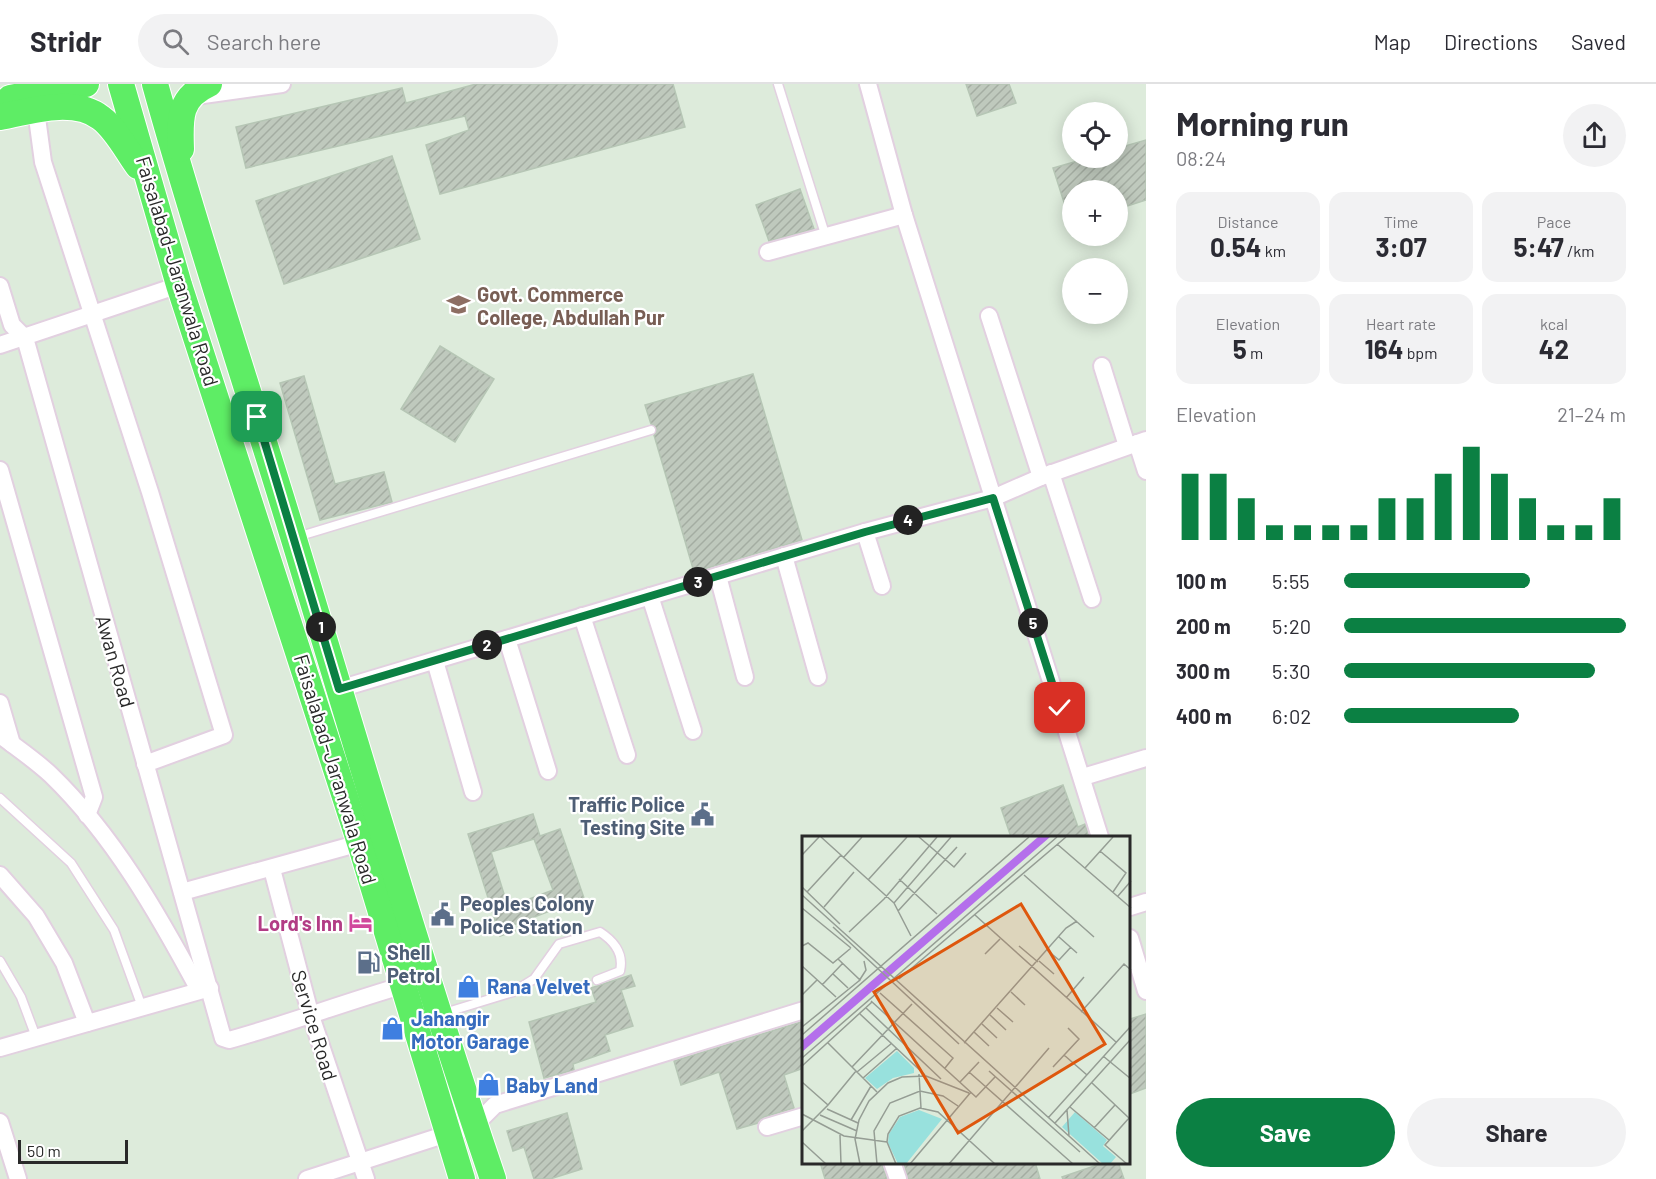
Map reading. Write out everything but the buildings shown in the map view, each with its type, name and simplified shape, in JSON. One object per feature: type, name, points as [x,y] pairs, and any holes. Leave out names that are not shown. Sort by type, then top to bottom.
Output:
[{"type":"main road","points":[[0,100],[86,84]]},
{"type":"main road","name":"Faisalabad–Jaranwala Road","points":[[155,85],[339,689],[493,1179]]},
{"type":"main road","name":"Faisalabad–Jaranwala Road","points":[[122,89],[179,285],[360,843],[401,986],[462,1179]]},
{"type":"main road","points":[[183,182],[180,123],[199,90]]},
{"type":"main road","points":[[0,117],[68,107],[100,117],[152,187]]},
{"type":"street","points":[[199,90],[282,84]]},
{"type":"street","points":[[868,84],[904,215],[1100,836]]},
{"type":"street","points":[[36,110],[43,162],[93,314],[224,735],[145,765]]},
{"type":"street","points":[[768,252],[825,234],[904,215]]},
{"type":"street","points":[[0,345],[179,285]]},
{"type":"street","name":"Awan Road","points":[[0,286],[12,325],[23,336],[182,892],[205,989],[226,1040],[291,1023],[310,1013]]},
{"type":"street","points":[[988,316],[1092,599]]},
{"type":"street","points":[[1102,366],[1137,443],[1146,471]]},
{"type":"street","points":[[339,689],[865,532],[993,498],[1046,475],[1137,443]]},
{"type":"street","points":[[0,470],[94,797],[87,815]]},
{"type":"street","points":[[865,532],[882,586]]},
{"type":"street","points":[[784,556],[818,677]]},
{"type":"street","points":[[718,576],[745,677]]},
{"type":"street","points":[[650,596],[693,731]]},
{"type":"street","points":[[582,616],[627,755]]},
{"type":"street","points":[[507,639],[548,771]]},
{"type":"street","points":[[435,660],[473,792]]},
{"type":"street","points":[[0,703],[6,740],[51,775],[106,837],[205,989],[0,1048]]},
{"type":"street","points":[[1083,777],[1146,758]]},
{"type":"street","points":[[182,892],[360,843]]},
{"type":"street","name":"Service Road","points":[[272,869],[310,1013],[366,1179]]},
{"type":"street","points":[[0,874],[36,916],[64,963],[87,1023]]},
{"type":"street","points":[[1131,907],[1146,902]]},
{"type":"street","points":[[1131,941],[1146,991]]},
{"type":"street","points":[[310,1013],[401,986]]},
{"type":"street","points":[[307,1179],[475,1125],[495,1105],[802,1011]]},
{"type":"street","points":[[767,1126],[802,1117]]},
{"type":"street","points":[[0,1122],[18,1179]]},
{"type":"street","points":[[893,1164],[898,1179]]},
{"type":"lane","points":[[778,84],[825,234]]},
{"type":"lane","points":[[294,537],[651,430]]},
{"type":"lane","points":[[0,798],[71,863],[114,930],[142,1007]]},
{"type":"lane","points":[[440,1014],[513,992],[534,979],[560,944],[600,932],[614,941],[622,963],[620,971],[597,980]]},
{"type":"lane","points":[[0,961],[21,997],[36,1037]]},
{"type":"place","name":"Govt. Commerce College, Abdullah Pur","points":[[459,305]]},
{"type":"place","name":"Traffic Police Testing Site","points":[[703,815]]},
{"type":"place","name":"Peoples Colony Police Station","points":[[442,914]]},
{"type":"place","name":"Lord's Inn","points":[[361,923]]},
{"type":"place","name":"Shell Petrol","points":[[369,963]]},
{"type":"place","name":"Rana Velvet","points":[[469,986]]},
{"type":"place","name":"Jahangir Motor Garage","points":[[393,1029]]},
{"type":"place","name":"Baby Land","points":[[488,1085]]},
{"type":"route","points":[[257,417],[339,689],[865,532],[993,498],[1060,708]]}]
